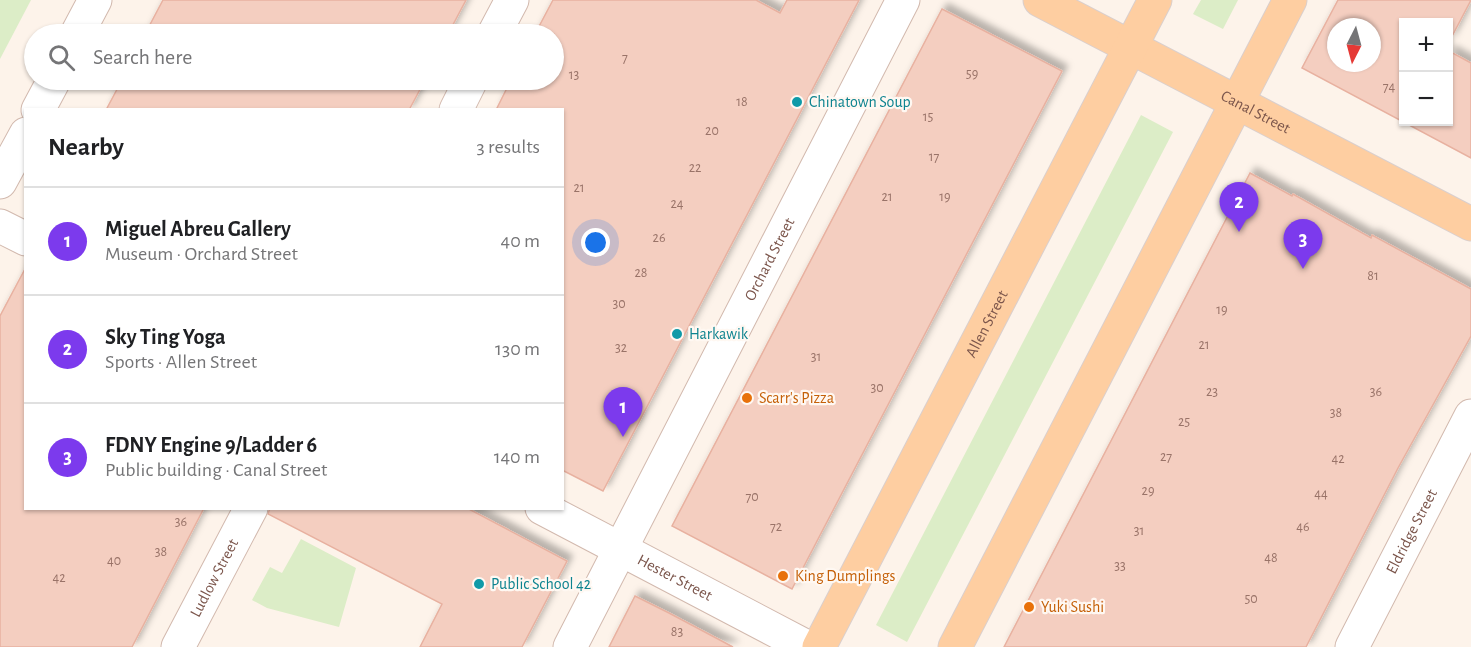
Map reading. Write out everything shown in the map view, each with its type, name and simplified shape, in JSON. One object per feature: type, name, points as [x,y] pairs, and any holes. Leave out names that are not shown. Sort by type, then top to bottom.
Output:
[{"type":"main road","name":"Canal Street","points":[[1040,0],[1471,224]]},
{"type":"main road","name":"Allen Street","points":[[819,647],[1155,0]]},
{"type":"main road","points":[[955,647],[1290,0]]},
{"type":"street","points":[[82,24],[95,0]]},
{"type":"street","points":[[499,24],[512,0]]},
{"type":"street","name":"Orchard Street","points":[[570,647],[903,0]]},
{"type":"street","points":[[39,108],[49,90]]},
{"type":"street","points":[[457,108],[466,90]]},
{"type":"street","points":[[0,182],[24,138]]},
{"type":"street","points":[[0,226],[24,238]]},
{"type":"street","name":"Eldridge Street","points":[[1352,647],[1471,416]]},
{"type":"street","name":"Ludlow Street","points":[[178,647],[250,510]]},
{"type":"street","name":"Hester Street","points":[[546,510],[807,647]]},
{"type":"green space","points":[[0,0],[31,0],[0,59]]},
{"type":"green space","points":[[1201,0],[1238,0],[1223,29],[1193,14]]},
{"type":"green space","points":[[1141,115],[1173,132],[907,642],[876,625]]},
{"type":"green space","points":[[301,539],[356,568],[339,627],[267,608],[252,600],[270,567],[282,573]]},
{"type":"building","points":[[163,0],[466,0],[453,24],[150,24]]},
{"type":"building","points":[[553,0],[756,0],[780,13],[787,0],[859,0],[603,491],[564,471],[564,108],[497,108],[506,90],[564,90],[564,24],[540,24]]},
{"type":"building","points":[[1338,0],[1471,0],[1453,34],[1453,18],[1399,18],[1399,120],[1302,68],[1327,21],[1327,72],[1381,72],[1381,18],[1328,18]]},
{"type":"building","points":[[942,9],[1062,71],[792,589],[672,526]]},
{"type":"building","points":[[1453,53],[1471,63],[1471,158],[1411,126],[1453,126]]},
{"type":"building","points":[[117,90],[420,90],[410,108],[107,108]]},
{"type":"building","points":[[1250,173],[1292,196],[1293,194],[1371,238],[1372,235],[1471,289],[1471,336],[1398,468],[1306,647],[1004,647]]},
{"type":"building","points":[[24,271],[24,510],[203,510],[132,647],[0,647],[0,316]]},
{"type":"building","name":"Public School 42","points":[[269,510],[471,510],[567,561],[522,647],[420,647],[442,604],[268,514]]},
{"type":"building","points":[[635,596],[669,613],[733,647],[609,647]]},
{"type":"place","name":"Chinatown Soup","points":[[797,102]]},
{"type":"place","name":"Sky Ting Yoga","points":[[1239,232]]},
{"type":"place","name":"FDNY Engine 9/Ladder 6","points":[[1303,269]]},
{"type":"place","name":"Harkawik","points":[[677,334]]},
{"type":"place","name":"Scarr's Pizza","points":[[747,398]]},
{"type":"place","name":"Miguel Abreu Gallery","points":[[623,437]]},
{"type":"place","name":"King Dumplings","points":[[783,576]]},
{"type":"place","name":"Public School 42","points":[[479,584]]},
{"type":"place","name":"Yuki Sushi","points":[[1029,607]]}]
